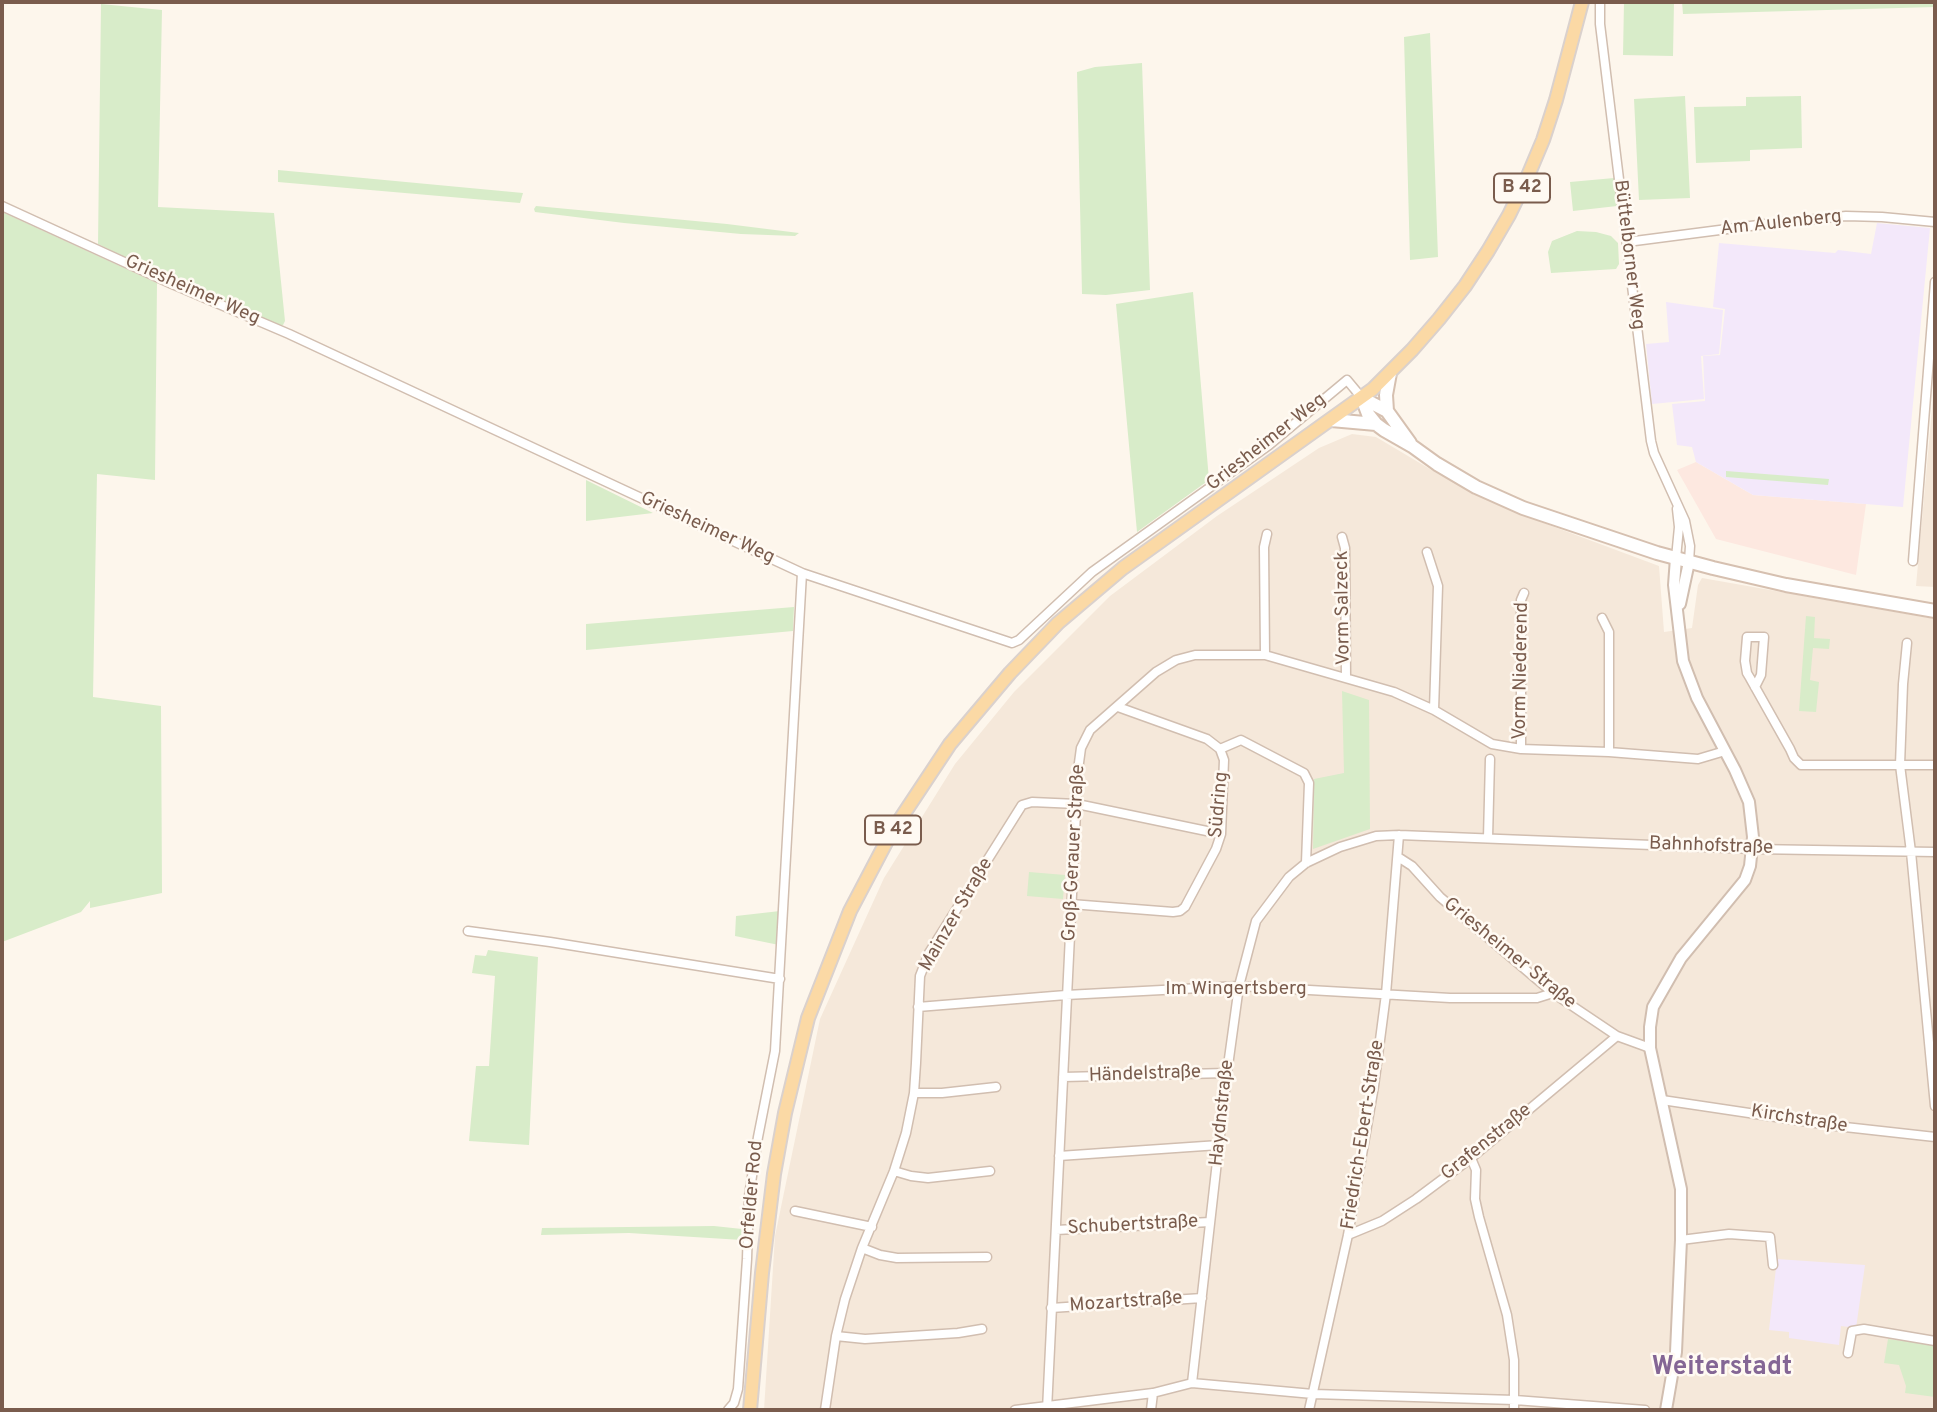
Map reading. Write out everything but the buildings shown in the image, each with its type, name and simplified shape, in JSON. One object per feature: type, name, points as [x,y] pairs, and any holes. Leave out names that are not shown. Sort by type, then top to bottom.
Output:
[{"type":"main road","name":"B 42","points":[[750,1410],[774,1174],[804,1032],[821,981],[850,911],[891,833],[950,744],[1010,673],[1058,623],[1124,568],[1362,398],[1390,373],[1439,318],[1465,286],[1509,215],[1527,178],[1543,139],[1568,60],[1582,2]]},
{"type":"main road","points":[[1387,411],[1386,395],[1390,373]]},
{"type":"main road","points":[[1362,398],[1387,411],[1412,446]]},
{"type":"main road","points":[[1362,398],[1368,414],[1376,424],[1466,481],[1523,508],[1682,560],[1786,585],[1935,611]]},
{"type":"main road","points":[[1331,420],[1376,424]]},
{"type":"street","name":"Büttelborner Weg","points":[[1600,2],[1600,24],[1651,442],[1685,521],[1690,541],[1674,585],[1683,661],[1697,698],[1749,802],[1753,849]]},
{"type":"street","name":"Griesheimer Weg","points":[[2,206],[289,334],[802,573],[1012,643],[1019,640],[1092,572],[1269,445],[1346,380],[1362,398]]},
{"type":"street","name":"Am Aulenberg","points":[[1627,242],[1846,216],[1935,222]]},
{"type":"street","points":[[1913,561],[1935,282]]},
{"type":"street","name":"Büttelborner Weg","points":[[1677,503],[1682,560]]},
{"type":"street","points":[[1265,655],[1264,547],[1267,534]]},
{"type":"street","name":"Vorm Salzeck","points":[[1342,537],[1345,548],[1346,678]]},
{"type":"street","points":[[1427,552],[1438,586],[1434,710]]},
{"type":"street","name":"Orfelder Rod","points":[[728,1410],[734,1403],[738,1389],[749,1196],[756,1145],[775,1051],[802,573]]},
{"type":"street","name":"Vorm Niederend","points":[[1521,750],[1521,600],[1524,593]]},
{"type":"street","points":[[1602,618],[1609,632],[1609,752]]},
{"type":"street","points":[[1755,687],[1761,675],[1764,637],[1747,636],[1746,667],[1755,687],[1798,763],[1935,765]]},
{"type":"street","points":[[1907,643],[1900,765],[1935,1106]]},
{"type":"street","name":"Groß-Gerauer Straße","points":[[1047,1408],[1077,804],[1081,748],[1090,730],[1156,672],[1176,660],[1195,655],[1265,655],[1394,692],[1434,710],[1492,744],[1521,750],[1609,752],[1698,759],[1725,751]]},
{"type":"street","name":"Südring","points":[[1071,904],[1180,911],[1192,895],[1216,849],[1220,834],[1224,760],[1220,749],[1207,739],[1118,707]]},
{"type":"street","name":"Südring","points":[[1220,749],[1241,740],[1304,773],[1308,783],[1306,863]]},
{"type":"street","points":[[1488,838],[1490,760]]},
{"type":"street","name":"Mainzer Straße","points":[[825,1410],[836,1336],[845,1299],[906,1133],[914,1093],[920,976],[929,953],[1022,805],[1032,802],[1077,804],[1220,834]]},
{"type":"street","points":[[1398,857],[1399,835]]},
{"type":"street","name":"Bahnhofstraße","points":[[1399,835],[1753,849],[1935,852]]},
{"type":"street","name":"Haydnstraße","points":[[1192,1384],[1239,986],[1256,921],[1289,877],[1306,863],[1340,847],[1376,836],[1399,835]]},
{"type":"street","points":[[1666,1410],[1676,1352],[1681,1189],[1650,1048],[1653,1007],[1682,958],[1745,880],[1753,849]]},
{"type":"street","name":"Griesheimer Straße","points":[[1398,857],[1412,866],[1440,897],[1553,993],[1617,1036],[1650,1048]]},
{"type":"street","name":"Friedrich-Ebert-Straße","points":[[1309,1410],[1348,1235],[1374,1086],[1386,994],[1398,857]]},
{"type":"street","points":[[468,931],[780,979]]},
{"type":"street","name":"Im Wingertsberg","points":[[918,1007],[1066,995],[1239,986],[1463,999],[1538,998],[1553,993]]},
{"type":"street","name":"Grafenstraße","points":[[1348,1235],[1398,1211],[1471,1158],[1617,1036]]},
{"type":"street","name":"Händelstraße","points":[[1063,1077],[1227,1073]]},
{"type":"street","points":[[914,1093],[943,1093],[996,1087]]},
{"type":"street","name":"Kirchstraße","points":[[1662,1100],[1823,1124],[1935,1137]]},
{"type":"street","points":[[1059,1156],[1219,1145]]},
{"type":"street","points":[[1471,1158],[1476,1170],[1476,1208],[1507,1315],[1514,1360],[1514,1410]]},
{"type":"street","points":[[894,1171],[911,1177],[928,1178],[990,1171]]},
{"type":"street","points":[[795,1210],[872,1227]]},
{"type":"street","name":"Schubertstraße","points":[[1056,1230],[1210,1222]]},
{"type":"street","points":[[1681,1240],[1729,1234],[1770,1237],[1773,1265]]},
{"type":"street","points":[[862,1248],[897,1258],[987,1257]]},
{"type":"street","name":"Mozartstraße","points":[[1051,1308],[1202,1298]]},
{"type":"street","points":[[836,1336],[865,1339],[982,1329]]},
{"type":"street","points":[[1848,1353],[1852,1331],[1864,1329],[1935,1341]]},
{"type":"street","points":[[1015,1410],[1153,1393],[1192,1384],[1313,1394],[1515,1400],[1645,1410]]},
{"type":"street","points":[[1150,1410],[1153,1393]]},
{"type":"shaded area","points":[[1877,223],[1930,228],[1903,507],[1753,495],[1696,462],[1692,447],[1677,445],[1672,404],[1705,401],[1703,356],[1720,355],[1725,309],[1713,307],[1719,243],[1871,254]]},
{"type":"shaded area","points":[[1666,302],[1723,310],[1719,354],[1701,356],[1704,399],[1652,404],[1646,344],[1669,342]]},
{"type":"shaded area","points":[[1935,386],[1935,587],[1916,586]]},
{"type":"shaded area","points":[[1352,434],[1376,437],[1440,475],[1533,519],[1659,566],[1664,632],[1692,628],[1698,585],[1702,578],[1935,619],[1935,1410],[764,1410],[775,1236],[820,1019],[884,878],[955,764],[1014,692],[1110,596],[1217,516],[1319,448]]},
{"type":"shaded area","points":[[1696,462],[1753,495],[1866,504],[1856,575],[1716,539],[1677,470]]},
{"type":"shaded area","points":[[1777,1259],[1865,1265],[1856,1328],[1841,1326],[1839,1345],[1789,1338],[1789,1332],[1769,1330]]},
{"type":"green space","points":[[1624,2],[1674,2],[1673,56],[1623,55]]},
{"type":"green space","points":[[1682,2],[1935,2],[1935,7],[1683,14]]},
{"type":"green space","points":[[101,4],[162,10],[158,207],[274,213],[285,321],[283,325],[279,326],[157,273],[98,244]]},
{"type":"green space","points":[[1430,33],[1438,257],[1410,260],[1404,37]]},
{"type":"green space","points":[[1142,63],[1150,290],[1106,295],[1082,294],[1077,72],[1095,67]]},
{"type":"green space","points":[[1685,96],[1690,198],[1639,200],[1634,99]]},
{"type":"green space","points":[[1801,96],[1802,148],[1750,150],[1750,161],[1696,163],[1694,107],[1746,106],[1746,97]]},
{"type":"green space","points":[[278,170],[523,193],[520,203],[278,182]]},
{"type":"green space","points":[[1614,178],[1617,206],[1573,211],[1570,182]]},
{"type":"green space","points":[[536,206],[799,233],[795,236],[741,234],[624,223],[535,212]]},
{"type":"green space","points":[[2,212],[157,283],[155,480],[97,474],[93,697],[161,706],[162,893],[90,908],[90,901],[81,912],[2,942]]},
{"type":"green space","points":[[1577,231],[1611,236],[1618,243],[1619,264],[1616,269],[1551,273],[1548,252],[1552,241]]},
{"type":"green space","points":[[1193,292],[1209,480],[1137,532],[1116,304]]},
{"type":"green space","points":[[1726,471],[1829,479],[1828,485],[1726,477]]},
{"type":"green space","points":[[586,480],[653,513],[586,521]]},
{"type":"green space","points":[[794,607],[793,631],[586,650],[586,624]]},
{"type":"green space","points":[[1806,616],[1815,617],[1814,638],[1830,639],[1829,649],[1813,648],[1810,680],[1819,682],[1816,712],[1799,711]]},
{"type":"green space","points":[[1342,691],[1369,700],[1370,829],[1313,849],[1314,779],[1344,773]]},
{"type":"green space","points":[[1029,872],[1065,875],[1063,899],[1027,896]]},
{"type":"green space","points":[[780,911],[779,945],[735,936],[736,916]]},
{"type":"green space","points":[[488,950],[538,957],[529,1145],[469,1141],[476,1066],[489,1066],[495,976],[472,973],[475,955],[486,956]]},
{"type":"green space","points":[[714,1226],[742,1229],[742,1240],[629,1233],[541,1235],[542,1228]]},
{"type":"green space","points":[[1888,1339],[1935,1345],[1935,1397],[1905,1393],[1906,1386],[1899,1365],[1884,1363]]},
{"type":"district","name":"Weiterstadt","points":[[1722,1369]]}]
